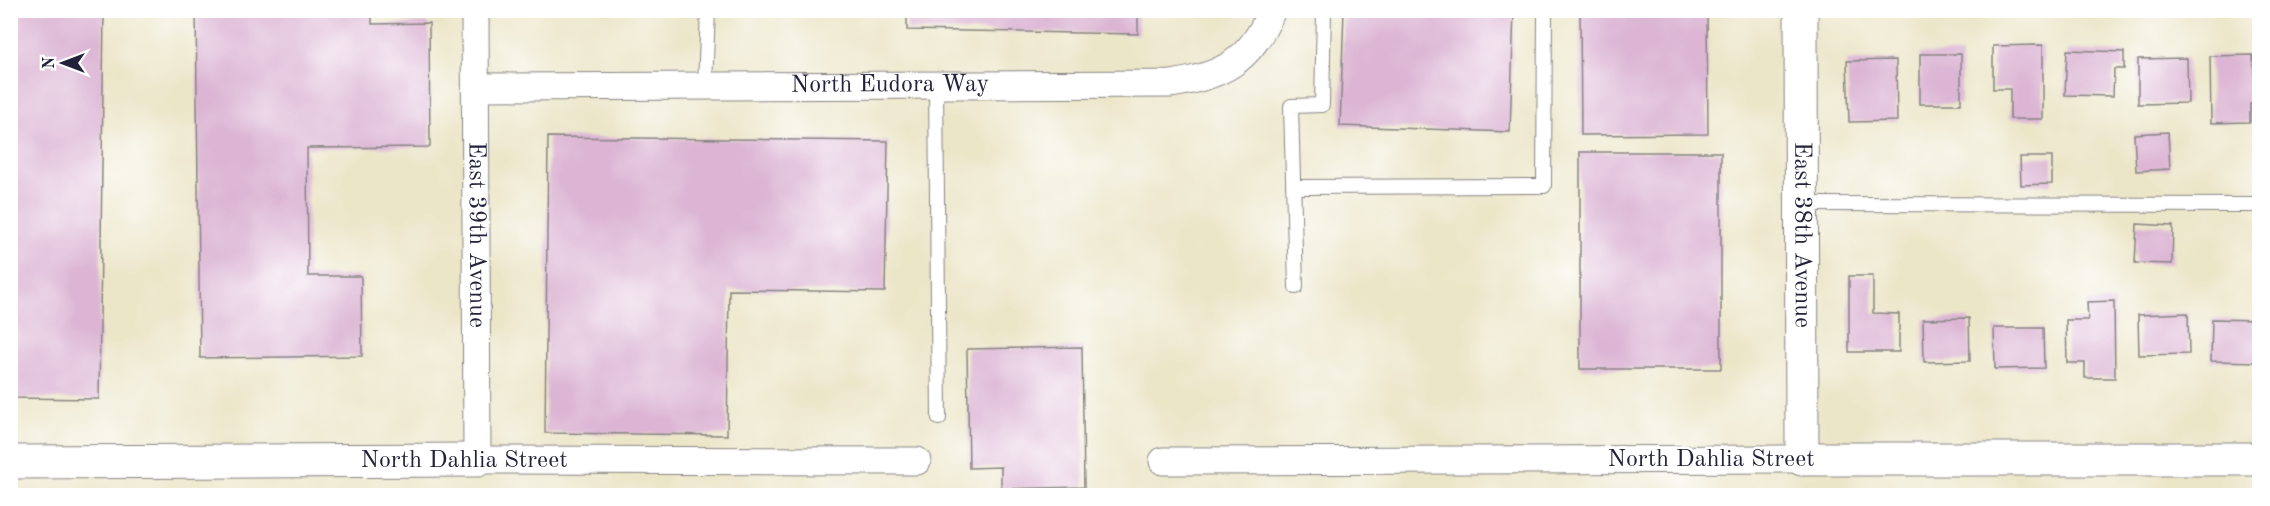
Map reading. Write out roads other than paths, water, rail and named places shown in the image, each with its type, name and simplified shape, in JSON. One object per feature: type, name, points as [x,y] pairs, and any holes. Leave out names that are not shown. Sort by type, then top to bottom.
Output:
[{"type":"street","name":"East 39th Avenue","points":[[475,10],[477,460]]},
{"type":"street","name":"North Eudora Way","points":[[476,87],[1171,84],[1200,80],[1232,67],[1251,48],[1272,10]]},
{"type":"street","name":"East 38th Avenue","points":[[1801,10],[1802,459]]},
{"type":"street","name":"North Dahlia Street","points":[[1163,461],[2259,459]]},
{"type":"street","name":"North Dahlia Street","points":[[10,462],[916,461]]},
{"type":"lane","points":[[705,86],[708,10]]},
{"type":"lane","points":[[1296,287],[1291,106],[1322,105],[1324,10]]},
{"type":"lane","points":[[1293,186],[1544,186],[1545,10]]},
{"type":"lane","points":[[936,85],[939,418]]},
{"type":"lane","points":[[1802,204],[2259,205]]}]
